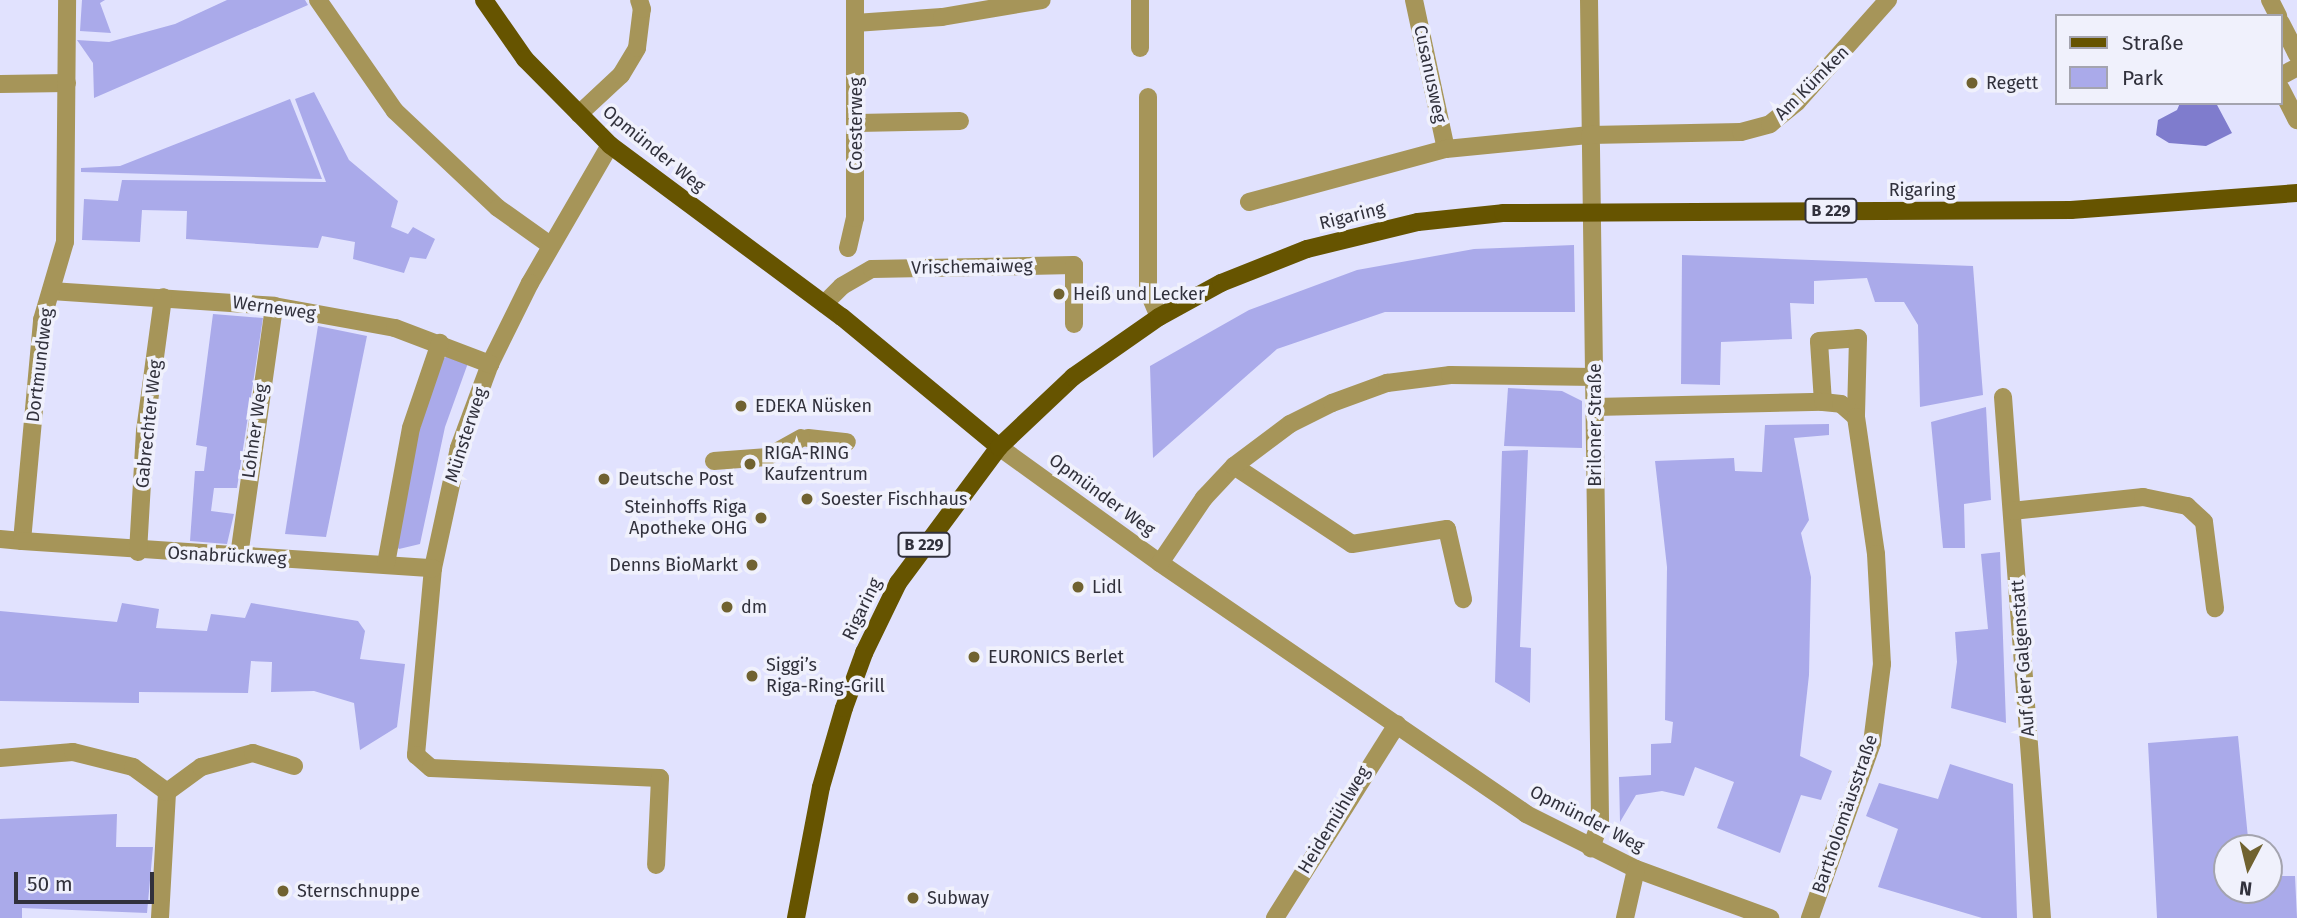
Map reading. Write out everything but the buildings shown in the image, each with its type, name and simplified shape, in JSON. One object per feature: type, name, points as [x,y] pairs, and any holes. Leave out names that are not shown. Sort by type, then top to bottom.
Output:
[{"type":"main road","name":"Opmünder Weg","points":[[484,0],[525,59],[610,145],[824,304],[999,447]]},
{"type":"main road","name":"Rigaring","points":[[796,918],[821,787],[864,653],[898,583],[999,447],[1073,377],[1159,317],[1221,283],[1307,248],[1418,222],[1503,213],[2071,210],[2297,193]]},
{"type":"street","name":"Dortmundweg","points":[[22,541],[42,320],[65,242],[67,0]]},
{"type":"street","points":[[318,0],[395,111],[471,184],[550,245]]},
{"type":"street","points":[[579,114],[621,75],[637,48],[642,9],[639,0]]},
{"type":"street","name":"Coesterweg","points":[[848,248],[855,218],[855,0]]},
{"type":"street","points":[[855,23],[942,16],[1042,0]]},
{"type":"street","points":[[1140,0],[1140,48]]},
{"type":"street","name":"Cusanusweg","points":[[1414,0],[1446,149]]},
{"type":"street","name":"Briloner Straße","points":[[1589,0],[1600,823],[1591,848]]},
{"type":"street","name":"Am Kümken","points":[[1249,202],[1446,149],[1590,135],[1741,132],[1770,124],[1797,102],[1888,0]]},
{"type":"street","points":[[2283,27],[2297,55]]},
{"type":"street","points":[[0,84],[67,83]]},
{"type":"street","points":[[2283,93],[2297,120]]},
{"type":"street","points":[[1148,97],[1149,291],[1159,317]]},
{"type":"street","points":[[857,123],[960,121]]},
{"type":"street","name":"Münsterweg","points":[[610,145],[550,245],[490,364],[459,448],[433,568],[416,755],[431,768],[660,778],[656,864]]},
{"type":"street","name":"Vrischemaiweg","points":[[824,304],[842,286],[872,269],[1074,265],[1074,324]]},
{"type":"street","name":"Werneweg","points":[[51,291],[274,306],[395,328],[490,364]]},
{"type":"street","name":"Gabrechter Weg","points":[[138,552],[145,432],[163,297]]},
{"type":"street","name":"Lohner Weg","points":[[239,556],[274,306]]},
{"type":"street","name":"Bartholomäusstraße","points":[[1810,918],[1872,743],[1882,664],[1876,554],[1856,417],[1858,338],[1819,341],[1823,402]]},
{"type":"street","points":[[386,564],[411,428],[440,343]]},
{"type":"street","points":[[1160,563],[1204,498],[1234,466],[1290,424],[1387,383],[1450,375],[1595,377]]},
{"type":"street","name":"Auf der Galgenstatt","points":[[2003,397],[2042,918]]},
{"type":"street","points":[[1595,407],[1823,402],[1841,404],[1856,417]]},
{"type":"street","points":[[714,461],[767,457],[804,438],[847,442]]},
{"type":"street","name":"Opmünder Weg","points":[[999,447],[1160,563],[1526,814],[1636,869],[1770,918]]},
{"type":"street","points":[[1234,466],[1352,544],[1447,529],[1463,599]]},
{"type":"street","points":[[2012,511],[2143,497],[2187,506],[2204,522],[2215,608]]},
{"type":"street","points":[[0,539],[22,541]]},
{"type":"street","name":"Osnabrückweg","points":[[22,541],[138,552],[433,568]]},
{"type":"street","name":"Heidemühlweg","points":[[1275,918],[1397,724]]},
{"type":"street","points":[[0,758],[74,752],[133,766],[167,792]]},
{"type":"street","points":[[167,792],[201,767],[253,753],[294,766]]},
{"type":"street","points":[[160,918],[167,792]]},
{"type":"street","points":[[1625,918],[1636,869]]},
{"type":"green space","points":[[82,0],[105,0],[100,3],[111,33],[80,31]]},
{"type":"green space","points":[[227,0],[305,0],[308,5],[94,98],[93,63],[77,40],[109,42],[175,24]]},
{"type":"green space","points":[[314,92],[349,160],[398,201],[391,227],[408,234],[413,227],[435,239],[426,259],[410,257],[404,273],[353,259],[355,242],[322,236],[318,248],[186,239],[187,211],[142,210],[140,242],[82,240],[84,199],[118,201],[122,180],[326,182],[295,99]]},
{"type":"green space","points":[[290,99],[322,179],[81,172],[81,168],[120,166]]},
{"type":"green space","points":[[1574,245],[1575,312],[1385,312],[1277,349],[1153,458],[1150,366],[1249,310],[1357,270],[1474,249]]},
{"type":"green space","points":[[1682,255],[1973,266],[1983,395],[1920,407],[1918,325],[1904,302],[1875,302],[1867,278],[1814,281],[1814,304],[1790,303],[1792,339],[1721,342],[1720,385],[1681,384]]},
{"type":"green space","points":[[213,314],[263,318],[237,488],[214,488],[211,511],[234,514],[227,544],[190,541],[195,471],[204,471],[207,447],[196,445]]},
{"type":"green space","points":[[318,326],[367,336],[326,537],[285,534]]},
{"type":"green space","points":[[449,355],[468,363],[445,427],[420,544],[399,549],[393,541],[408,471],[439,361]]},
{"type":"green space","points":[[1508,388],[1562,391],[1582,401],[1582,448],[1504,446]]},
{"type":"green space","points":[[1986,407],[1991,500],[1964,504],[1965,548],[1943,548],[1931,422]]},
{"type":"green space","points":[[1829,424],[1829,435],[1794,438],[1809,520],[1801,533],[1811,577],[1809,675],[1800,756],[1832,771],[1821,800],[1801,795],[1780,853],[1717,828],[1734,782],[1695,767],[1684,796],[1662,791],[1636,795],[1620,822],[1619,777],[1651,775],[1651,744],[1671,743],[1673,722],[1665,720],[1667,567],[1655,461],[1734,458],[1735,471],[1762,472],[1765,425]]},
{"type":"green space","points":[[1528,450],[1520,647],[1531,648],[1530,703],[1495,682],[1502,451]]},
{"type":"green space","points":[[2000,552],[2006,723],[1951,708],[1957,662],[1955,632],[1988,629],[1981,554]]},
{"type":"green space","points":[[122,603],[159,609],[156,628],[207,631],[211,614],[245,618],[251,603],[358,621],[365,631],[360,659],[405,664],[397,727],[360,750],[354,703],[314,691],[271,692],[272,662],[251,661],[248,693],[139,692],[139,703],[0,701],[0,611],[117,622]]},
{"type":"green space","points":[[2238,736],[2248,834],[2213,834],[2213,904],[2283,904],[2283,876],[2295,876],[2297,918],[2157,918],[2148,743]]},
{"type":"green space","points":[[1950,764],[2013,784],[2017,918],[1982,918],[1878,887],[1898,829],[1866,816],[1879,783],[1938,799]]},
{"type":"green space","points":[[117,814],[116,847],[153,847],[147,913],[22,908],[22,918],[0,918],[0,819]]},
{"type":"shaded area","points":[[2179,105],[2217,105],[2232,133],[2206,146],[2169,143],[2156,135],[2158,120],[2177,110]]},
{"type":"place","name":"Regett","points":[[1972,83]]},
{"type":"place","name":"Heiß und Lecker","points":[[1059,294]]},
{"type":"place","name":"EDEKA Nüsken","points":[[741,406]]},
{"type":"place","name":"RIGA-RING Kaufzentrum","points":[[750,464]]},
{"type":"place","name":"Deutsche Post","points":[[604,479]]},
{"type":"place","name":"Soester Fischhaus","points":[[807,499]]},
{"type":"place","name":"Steinhoffs Riga Apotheke OHG","points":[[761,518]]},
{"type":"place","name":"Denns BioMarkt","points":[[752,565]]},
{"type":"place","name":"Lidl","points":[[1078,587]]},
{"type":"place","name":"dm","points":[[727,607]]},
{"type":"place","name":"EURONICS Berlet","points":[[974,657]]},
{"type":"place","name":"Siggi’s Riga-Ring-Grill","points":[[752,676]]},
{"type":"place","name":"Sternschnuppe","points":[[283,891]]},
{"type":"place","name":"Subway","points":[[913,898]]}]
